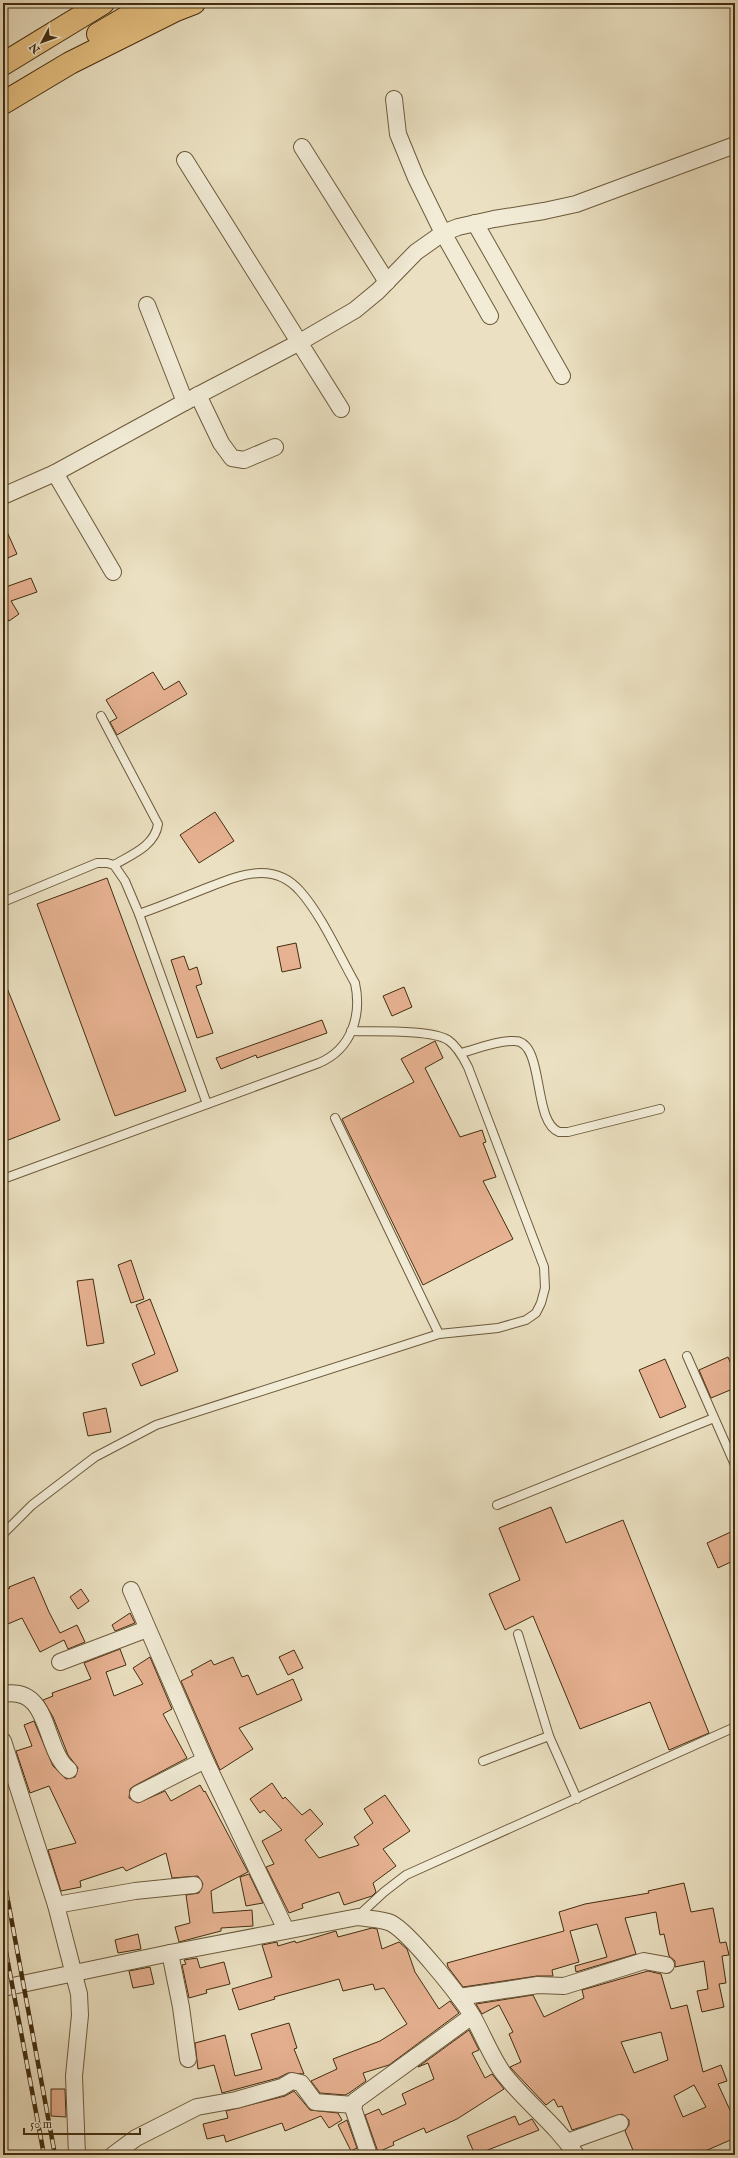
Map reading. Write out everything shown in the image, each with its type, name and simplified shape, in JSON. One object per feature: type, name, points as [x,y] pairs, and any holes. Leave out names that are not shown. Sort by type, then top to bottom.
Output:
[{"type":"highway","points":[[3,47],[77,3]]},
{"type":"highway","points":[[3,64],[103,3]]},
{"type":"highway","points":[[3,91],[151,3]]},
{"type":"highway","points":[[3,102],[70,63],[176,10],[194,3]]},
{"type":"street","points":[[394,99],[398,134],[416,178],[443,233],[490,316]]},
{"type":"street","points":[[3,496],[55,474],[192,398],[300,342],[355,310],[387,282],[416,252],[443,233],[475,223],[576,204],[735,145]]},
{"type":"street","points":[[302,147],[387,282]]},
{"type":"street","points":[[185,160],[341,409]]},
{"type":"street","points":[[475,223],[562,376]]},
{"type":"street","points":[[147,305],[192,398],[223,448],[232,458],[244,460],[275,447]]},
{"type":"street","points":[[55,474],[113,572]]},
{"type":"street","points":[[131,1590],[205,1760],[286,1930]]},
{"type":"street","points":[[60,1662],[147,1629]]},
{"type":"street","points":[[3,1694],[21,1694],[32,1699],[39,1711],[58,1757],[63,1765],[69,1770]]},
{"type":"street","points":[[3,1741],[56,1905],[79,1994],[80,2015],[74,2076],[77,2155]]},
{"type":"street","points":[[138,1794],[205,1760]]},
{"type":"street","points":[[56,1905],[135,1891],[194,1885]]},
{"type":"street","points":[[3,1988],[75,1974],[170,1952],[358,1917],[389,1922],[400,1929],[459,1998],[472,2016],[503,2073],[567,2142],[576,2155]]},
{"type":"street","points":[[170,1952],[181,2007],[188,2059]]},
{"type":"street","points":[[459,1998],[538,1985],[564,1986],[644,1961],[666,1965]]},
{"type":"street","points":[[369,2155],[353,2108],[355,2101],[365,2092],[472,2016]]},
{"type":"street","points":[[113,2155],[145,2133],[197,2107],[236,2100],[282,2087],[292,2081],[301,2083],[315,2102],[354,2104]]},
{"type":"street","points":[[567,2142],[620,2123]]},
{"type":"lane","points":[[102,716],[158,824],[155,835],[148,843],[114,865]]},
{"type":"lane","points":[[3,902],[90,866],[102,862],[114,865],[121,873],[140,914],[207,1104]]},
{"type":"lane","points":[[3,1179],[329,1059],[341,1049],[351,1031],[357,1008],[358,997],[355,983],[309,902],[299,890],[283,878],[266,873],[239,876],[140,914]]},
{"type":"lane","points":[[3,1534],[32,1505],[89,1461],[156,1425],[439,1334],[498,1328],[526,1320],[539,1307],[545,1288],[544,1267],[468,1067],[461,1053],[447,1039],[437,1036],[401,1032],[351,1031]]},
{"type":"lane","points":[[461,1053],[506,1041],[516,1041],[522,1043],[532,1061],[548,1124],[559,1132],[568,1132],[660,1109]]},
{"type":"lane","points":[[335,1118],[439,1334]]},
{"type":"lane","points":[[687,1356],[735,1465]]},
{"type":"lane","points":[[497,1505],[714,1418]]},
{"type":"lane","points":[[518,1634],[549,1736],[577,1799]]},
{"type":"lane","points":[[358,1917],[384,1892],[406,1875],[735,1727]]},
{"type":"lane","points":[[483,1761],[549,1736]]},
{"type":"building","points":[[3,523],[17,554],[3,560]]},
{"type":"building","points":[[31,578],[37,592],[11,601],[19,614],[9,621],[3,611],[3,588]]},
{"type":"building","points":[[153,672],[164,690],[179,681],[187,694],[117,735],[110,722],[117,718],[106,700]]},
{"type":"building","points":[[215,812],[234,841],[199,863],[180,835]]},
{"type":"building","points":[[107,878],[186,1091],[115,1116],[37,904]]},
{"type":"building","points":[[296,943],[301,968],[282,972],[277,947]]},
{"type":"building","points":[[184,956],[189,970],[197,967],[202,984],[196,986],[213,1033],[197,1038],[171,960]]},
{"type":"building","points":[[3,978],[60,1120],[3,1142]]},
{"type":"building","points":[[404,987],[412,1007],[392,1016],[383,996]]},
{"type":"building","points":[[322,1020],[327,1033],[257,1058],[256,1055],[221,1069],[216,1058]]},
{"type":"building","points":[[435,1041],[443,1058],[425,1068],[460,1137],[482,1130],[486,1142],[483,1143],[496,1177],[483,1181],[513,1239],[423,1285],[342,1119],[414,1082],[401,1059]]},
{"type":"building","points":[[131,1260],[144,1299],[131,1303],[118,1265]]},
{"type":"building","points":[[93,1279],[104,1343],[87,1346],[77,1281]]},
{"type":"building","points":[[150,1299],[178,1371],[141,1386],[132,1364],[155,1354],[136,1305]]},
{"type":"building","points":[[728,1357],[735,1373],[735,1388],[711,1398],[699,1370]]},
{"type":"building","points":[[665,1359],[686,1407],[660,1418],[639,1370]]},
{"type":"building","points":[[106,1408],[111,1432],[88,1436],[83,1413]]},
{"type":"building","points":[[551,1507],[566,1543],[623,1520],[709,1733],[669,1750],[650,1702],[580,1729],[533,1616],[505,1630],[489,1594],[520,1580],[499,1528]]},
{"type":"building","points":[[735,1530],[735,1560],[718,1568],[707,1543]]},
{"type":"building","points":[[34,1577],[60,1633],[77,1625],[85,1642],[68,1649],[64,1640],[40,1652],[22,1618],[3,1626],[3,1591]]},
{"type":"building","points":[[81,1589],[89,1601],[78,1609],[70,1597]]},
{"type":"building","points":[[130,1613],[135,1623],[115,1631],[112,1625]]},
{"type":"building","points":[[120,1649],[126,1665],[106,1672],[114,1696],[143,1684],[133,1668],[150,1657],[172,1709],[163,1714],[187,1758],[134,1786],[130,1789],[129,1798],[138,1803],[165,1791],[171,1801],[200,1785],[204,1792],[205,1791],[248,1872],[211,1891],[213,1913],[252,1910],[253,1926],[221,1928],[221,1931],[179,1942],[175,1927],[190,1923],[186,1895],[199,1893],[203,1884],[198,1876],[172,1878],[166,1853],[126,1871],[123,1867],[80,1881],[81,1887],[61,1891],[48,1850],[76,1843],[49,1786],[30,1793],[16,1751],[32,1746],[24,1725],[34,1721],[53,1766],[66,1779],[75,1777],[78,1768],[68,1755],[53,1717],[43,1700],[53,1696],[52,1693],[91,1679],[84,1663]]},
{"type":"building","points":[[294,1650],[303,1668],[288,1675],[279,1657]]},
{"type":"building","points":[[233,1657],[242,1677],[248,1675],[257,1695],[293,1679],[302,1700],[239,1728],[253,1749],[220,1770],[181,1681],[193,1675],[191,1671],[211,1660],[214,1665]]},
{"type":"building","points":[[272,1783],[283,1799],[285,1797],[302,1815],[310,1809],[323,1824],[305,1840],[319,1858],[359,1845],[354,1837],[373,1823],[364,1809],[385,1795],[410,1831],[383,1849],[396,1866],[373,1883],[376,1892],[372,1896],[344,1905],[339,1892],[302,1904],[303,1908],[289,1913],[266,1867],[274,1864],[262,1841],[282,1830],[264,1810],[260,1813],[250,1799]]},
{"type":"building","points":[[249,1874],[263,1903],[246,1906],[240,1877]]},
{"type":"building","points":[[684,1883],[691,1912],[713,1908],[720,1943],[726,1942],[729,1955],[722,1956],[726,1983],[719,1984],[724,2007],[702,2012],[697,1991],[708,1989],[704,1961],[675,1967],[675,1961],[669,1956],[664,1934],[660,1935],[656,1912],[625,1918],[636,1954],[576,1972],[575,1966],[607,1957],[597,1924],[570,1931],[579,1962],[552,1970],[553,1976],[537,1976],[463,1987],[448,1967],[447,1963],[564,1931],[559,1912],[585,1904],[649,1893],[648,1891]]},
{"type":"building","points":[[372,1928],[377,1929],[382,1949],[399,1942],[407,1949],[415,1972],[439,2009],[450,2001],[459,2013],[389,2065],[363,2073],[366,2081],[349,2093],[345,2095],[320,2093],[311,2081],[337,2069],[333,2059],[380,2041],[407,2024],[384,1988],[375,1990],[373,1984],[343,1991],[339,1979],[274,1997],[275,1999],[239,2010],[232,1989],[272,1977],[262,1945],[277,1942],[278,1946],[295,1941],[296,1943],[336,1931],[338,1937]]},
{"type":"building","points":[[138,1934],[141,1949],[118,1953],[115,1940]]},
{"type":"building","points":[[197,1958],[200,1968],[224,1962],[230,1984],[206,1990],[207,1993],[189,1998],[182,1965],[186,1964],[184,1960]]},
{"type":"building","points":[[150,1967],[154,1984],[133,1988],[129,1971]]},
{"type":"building","points":[[648,1971],[661,1974],[671,2009],[687,2005],[703,2072],[721,2065],[727,2081],[718,2084],[735,2121],[735,2138],[696,2155],[635,2155],[625,2131],[629,2125],[629,2120],[622,2114],[572,2130],[562,2106],[558,2107],[554,2099],[546,2105],[510,2067],[521,2062],[509,2034],[513,2032],[499,2005],[482,2014],[476,2004],[533,1995],[544,2017],[584,1998],[582,1990]],"holes":[[[661,2032],[668,2060],[634,2073],[621,2042]],[[694,2085],[706,2107],[683,2117],[674,2096]]]},
{"type":"building","points":[[289,2023],[297,2048],[294,2049],[304,2074],[288,2073],[278,2078],[222,2093],[214,2065],[198,2069],[195,2043],[225,2035],[235,2076],[262,2069],[251,2034]]},
{"type":"building","points":[[469,2030],[479,2050],[472,2053],[485,2078],[492,2074],[504,2089],[457,2119],[426,2133],[424,2128],[393,2142],[394,2145],[378,2152],[365,2115],[379,2109],[382,2115],[406,2104],[402,2094],[434,2079],[428,2063],[418,2067]]},
{"type":"building","points":[[51,2089],[65,2089],[66,2117],[51,2116]]},
{"type":"building","points":[[294,2091],[310,2110],[338,2113],[342,2120],[329,2128],[321,2116],[285,2131],[282,2123],[226,2142],[224,2135],[207,2139],[203,2124],[228,2118],[226,2111],[285,2096]]},
{"type":"building","points":[[515,2116],[519,2125],[532,2119],[539,2130],[475,2155],[467,2136]]},
{"type":"building","points":[[347,2120],[357,2148],[351,2151],[338,2125]]},
{"type":"railway","points":[[3,1874],[55,2155]]},
{"type":"railway","points":[[3,1936],[44,2155]]}]
